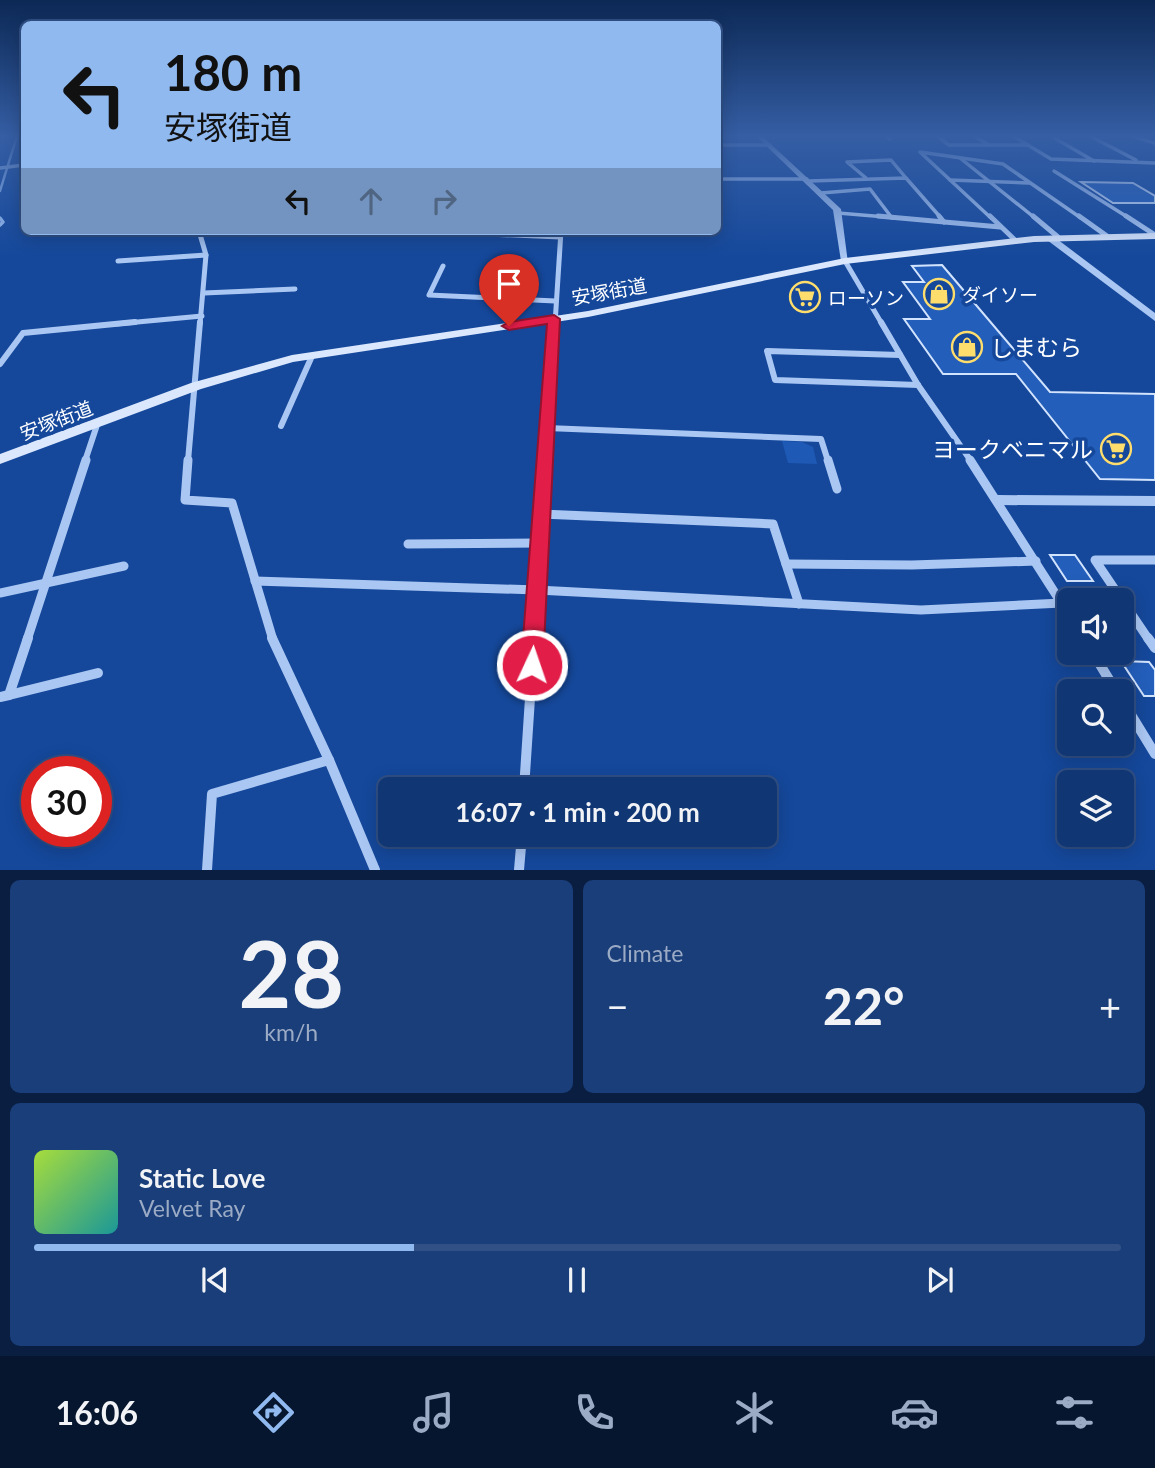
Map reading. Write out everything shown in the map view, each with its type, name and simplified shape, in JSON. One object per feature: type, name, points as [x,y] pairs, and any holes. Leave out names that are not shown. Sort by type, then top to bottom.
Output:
[{"type":"main road","name":"安塚街道","points":[[0,459],[196,386],[259,366],[622,307],[845,261],[1054,237],[1155,235]]},
{"type":"street","points":[[804,177],[838,213],[845,261],[918,385],[998,500],[1057,595]]},
{"type":"street","points":[[721,179],[906,177],[944,222]]},
{"type":"street","points":[[946,177],[1016,241]]},
{"type":"street","points":[[983,177],[1155,318]]},
{"type":"street","points":[[1022,177],[1107,236]]},
{"type":"street","points":[[1061,177],[1155,235]]},
{"type":"street","points":[[950,180],[1032,183]]},
{"type":"street","points":[[821,193],[870,189],[892,218]]},
{"type":"street","points":[[838,213],[1000,227]]},
{"type":"street","points":[[200,235],[206,255],[204,293],[185,500],[232,503],[276,650],[329,760],[375,870]]},
{"type":"street","points":[[525,777],[560,235]]},
{"type":"street","points":[[118,261],[206,255]]},
{"type":"street","points":[[443,266],[429,295],[555,301]]},
{"type":"street","points":[[204,293],[295,289]]},
{"type":"street","points":[[0,364],[23,333],[202,316]]},
{"type":"street","points":[[900,355],[767,351],[775,380],[918,385]]},
{"type":"street","points":[[281,426],[312,356]]},
{"type":"street","points":[[5,696],[46,583],[98,422]]},
{"type":"street","points":[[547,428],[821,439],[837,489]]},
{"type":"street","points":[[998,500],[1155,502]]},
{"type":"street","points":[[541,514],[773,524],[799,604]]},
{"type":"street","points":[[408,544],[540,543]]},
{"type":"street","points":[[1155,560],[1095,560],[1155,648]]},
{"type":"street","points":[[786,564],[912,565],[1036,561]]},
{"type":"street","points":[[0,593],[124,566]]},
{"type":"street","points":[[255,581],[537,590],[921,610],[1057,603]]},
{"type":"street","points":[[5,696],[98,673]]},
{"type":"street","points":[[1134,720],[1155,754]]},
{"type":"street","points":[[207,870],[212,794],[329,760]]},
{"type":"street","points":[[520,870],[521,847]]},
{"type":"shaded area","points":[[782,441],[802,442],[813,447],[817,464],[788,463]]},
{"type":"building","points":[[1081,182],[1133,183],[1155,196],[1155,203],[1113,203]]},
{"type":"building","points":[[942,265],[1050,392],[1155,394],[1155,480],[1100,479],[1016,374],[943,374],[904,319],[930,319],[903,282],[924,282],[912,266]]},
{"type":"building","points":[[1050,555],[1075,555],[1093,581],[1067,581]]},
{"type":"building","points":[[1134,661],[1149,662],[1155,670],[1155,696],[1144,696],[1124,665],[1134,665]]},
{"type":"waterway","points":[[0,191],[4,177]]},
{"type":"waterway","points":[[0,218],[3,222],[0,225]]},
{"type":"place","name":"ダイソー","points":[[939,294]]},
{"type":"place","name":"ローソン","points":[[805,297]]},
{"type":"place","name":"しまむら","points":[[967,347]]},
{"type":"place","name":"ヨークベニマル","points":[[1116,449]]},
{"type":"route","points":[[509,326],[554,319],[532,665]]}]
